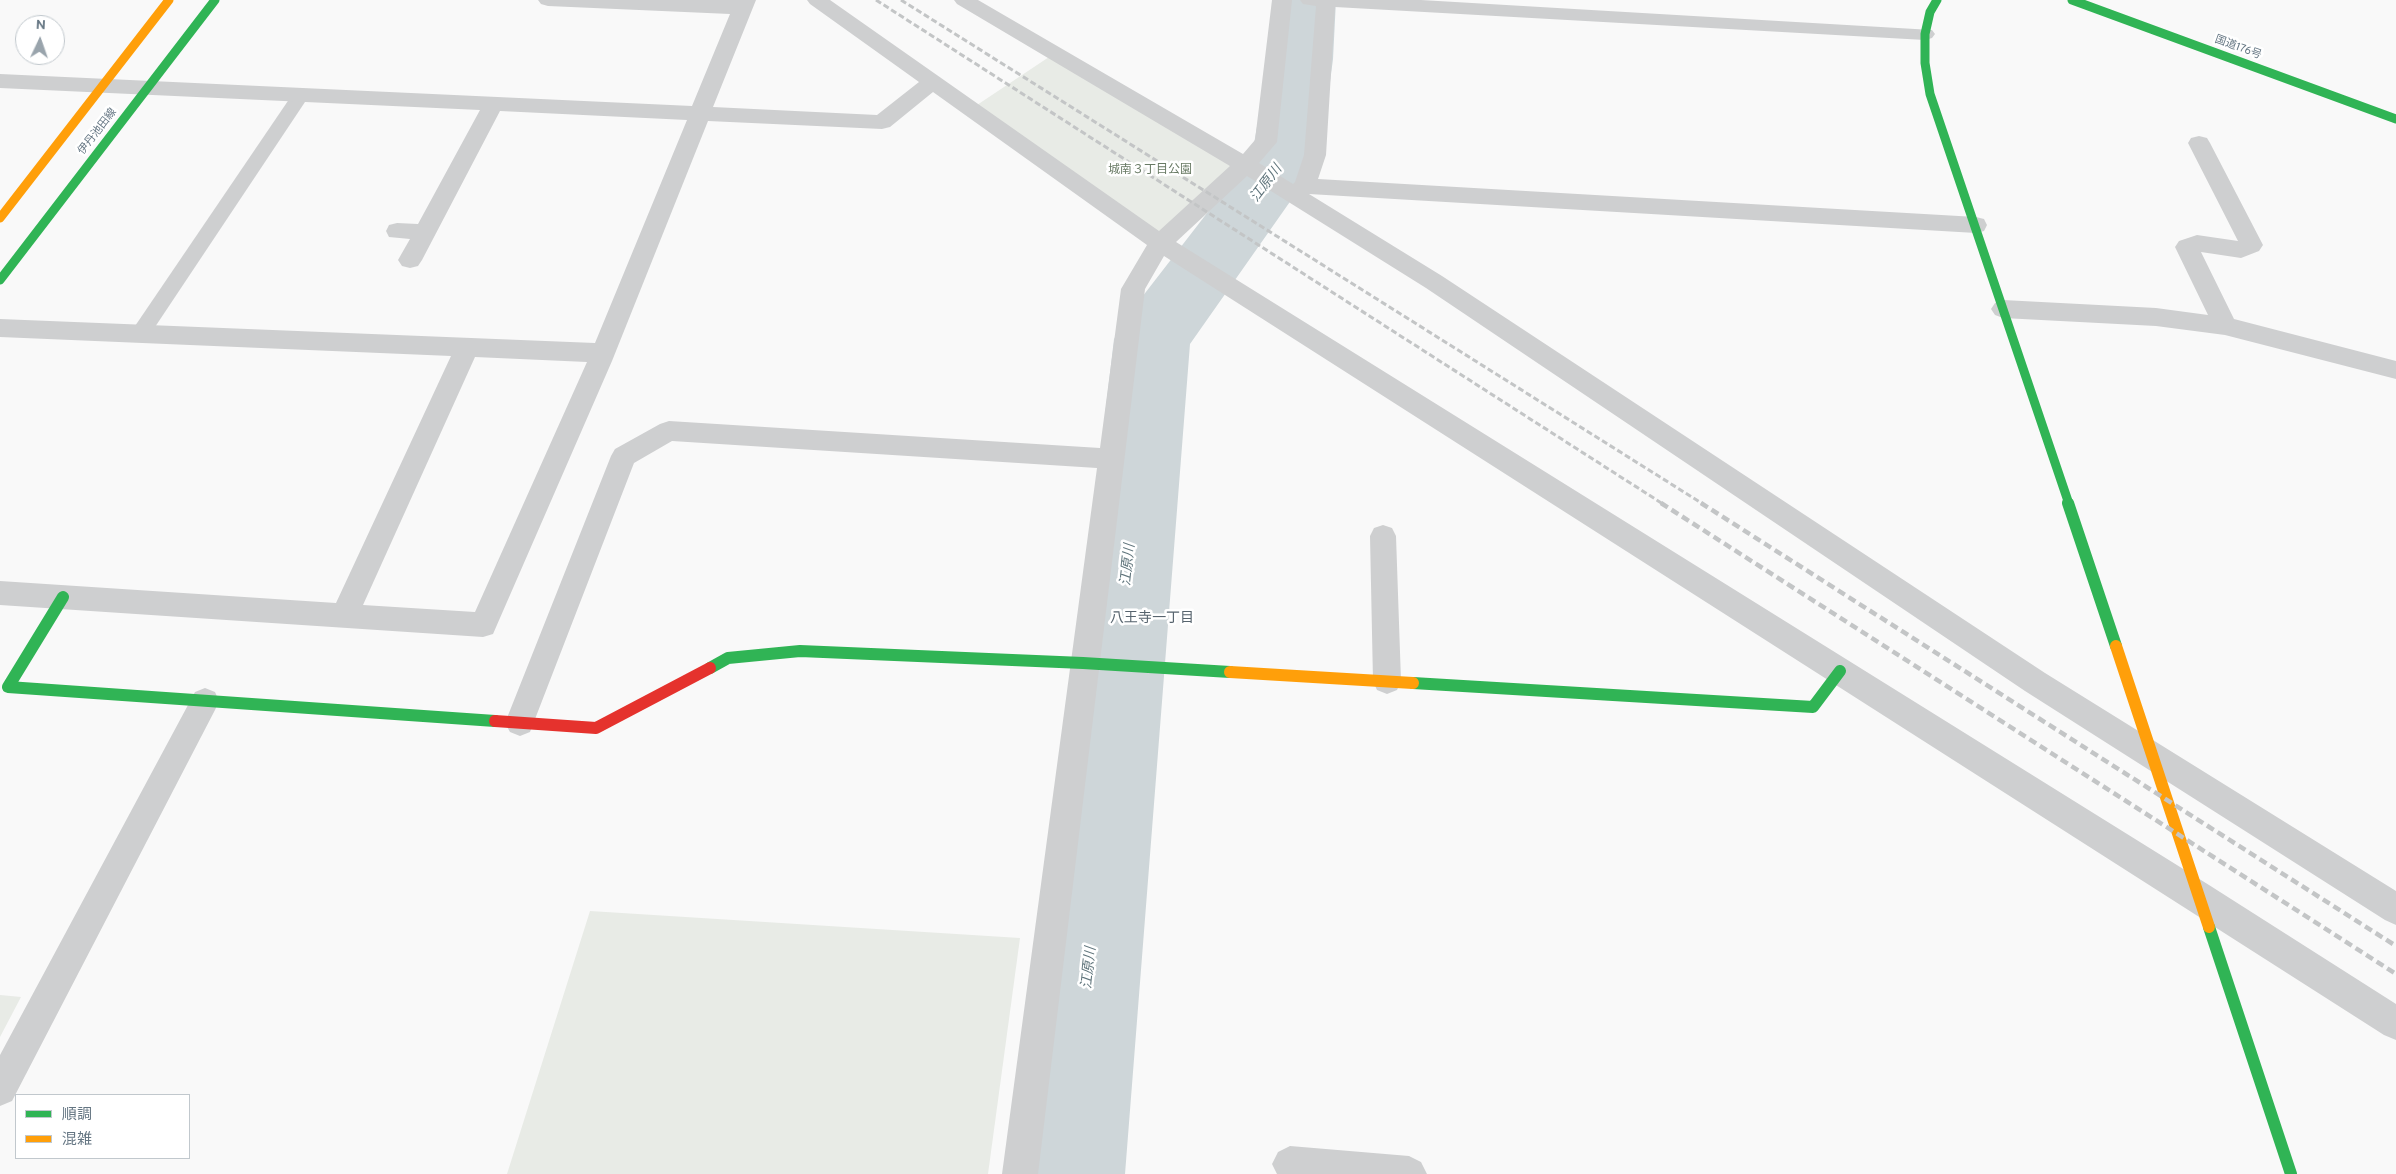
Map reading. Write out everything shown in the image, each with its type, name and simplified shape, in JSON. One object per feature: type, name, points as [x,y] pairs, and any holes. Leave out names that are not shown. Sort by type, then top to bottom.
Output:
[{"type":"main road","points":[[0,218],[169,0]]},
{"type":"main road","name":"伊丹池田線","points":[[0,280],[215,0]]},
{"type":"main road","points":[[1937,0],[1930,12],[1925,34],[1924,63],[1930,94],[1976,225],[2291,1174]]},
{"type":"main road","name":"国道176号","points":[[2072,0],[2395,122]]},
{"type":"main road","points":[[63,597],[8,687],[596,728],[728,658],[800,651],[1083,663],[1813,708],[1840,671]]},
{"type":"street","points":[[0,593],[483,625],[603,353],[744,4],[548,0]]},
{"type":"street","points":[[816,0],[1160,243],[2198,896],[2396,1023]]},
{"type":"street","points":[[964,0],[1245,165],[1299,191],[2035,682],[2396,909]]},
{"type":"street","points":[[1020,1174],[1083,663],[1133,289],[1160,243],[1245,165],[1266,142],[1282,0]]},
{"type":"street","points":[[1299,191],[1315,156],[1321,1],[1925,34]]},
{"type":"street","points":[[0,81],[698,115],[882,122],[933,82]]},
{"type":"street","points":[[410,260],[493,105]]},
{"type":"street","points":[[2199,144],[2251,245],[2241,250],[2197,242],[2187,247],[2225,326]]},
{"type":"street","points":[[1299,191],[1976,225]]},
{"type":"street","points":[[397,231],[426,232]]},
{"type":"street","points":[[2003,309],[2156,317],[2225,326],[2396,370]]},
{"type":"street","points":[[0,328],[603,353]]},
{"type":"street","points":[[344,616],[466,347]]},
{"type":"street","points":[[520,722],[624,456],[669,431],[1111,459]]},
{"type":"street","points":[[1383,536],[1387,681]]},
{"type":"street","points":[[0,1088],[205,701]]},
{"type":"street","points":[[1290,1164],[1409,1174]]},
{"type":"lane","points":[[140,334],[300,96]]},
{"type":"green space","name":"城南３丁目公園","points":[[1055,53],[1245,165],[1160,243],[971,109]]},
{"type":"green space","points":[[590,911],[1020,938],[988,1174],[507,1174]]},
{"type":"green space","points":[[0,995],[21,997],[0,1037]]},
{"type":"waterway","name":"江原川","points":[[1070,1174],[1152,339],[1286,159],[1301,59],[1305,0]]},
{"type":"railway","points":[[876,0],[1663,504]]},
{"type":"railway","points":[[901,0],[1703,504]]},
{"type":"railway","points":[[1661,503],[2396,974]]},
{"type":"railway","points":[[1701,503],[2396,946]]},
{"type":"traffic: fast","points":[[0,280],[215,0]]},
{"type":"traffic: fast","points":[[1937,0],[1930,12],[1925,34],[1925,63],[1930,94],[1976,225],[2116,646]]},
{"type":"traffic: fast","points":[[2072,0],[2396,119]]},
{"type":"traffic: fast","points":[[63,597],[8,687],[495,721]]},
{"type":"traffic: fast","points":[[710,668],[728,658],[800,651],[1083,663],[1230,672]]},
{"type":"traffic: fast","points":[[1413,683],[1813,707],[1840,671]]},
{"type":"traffic: fast","points":[[2209,927],[2291,1174]]},
{"type":"traffic: slow","points":[[0,218],[169,0]]},
{"type":"traffic: slow","points":[[2116,646],[2209,927]]},
{"type":"traffic: slow","points":[[1230,672],[1413,683]]},
{"type":"traffic: jam","points":[[495,721],[596,728],[710,668]]},
{"type":"district","name":"八王寺一丁目","points":[[1152,619]]}]
